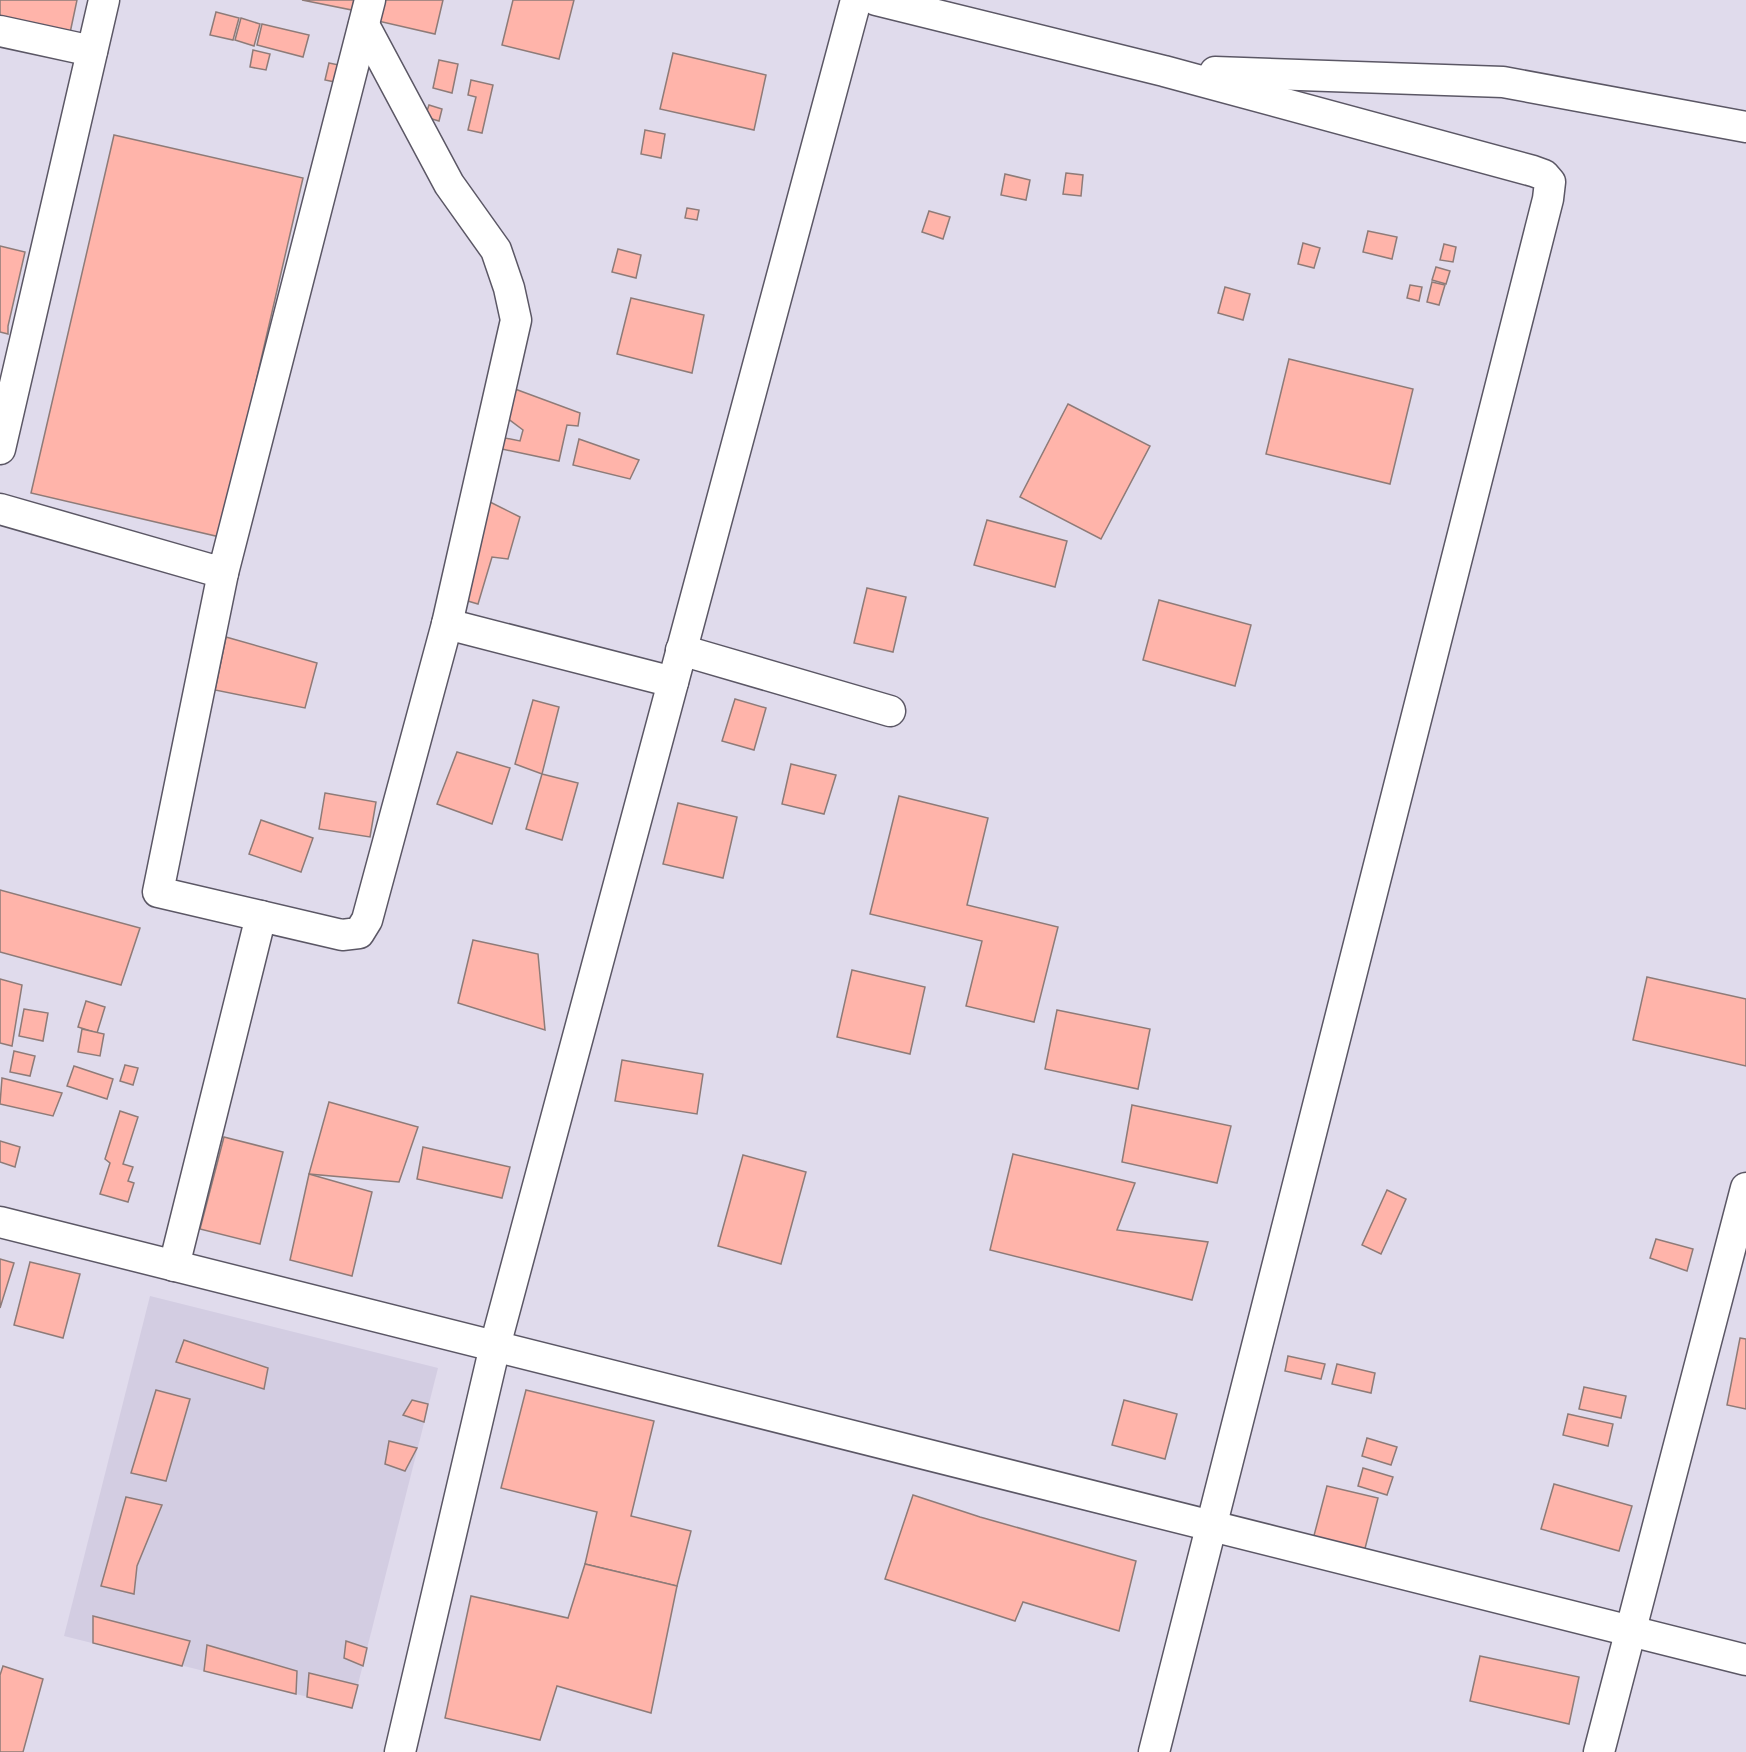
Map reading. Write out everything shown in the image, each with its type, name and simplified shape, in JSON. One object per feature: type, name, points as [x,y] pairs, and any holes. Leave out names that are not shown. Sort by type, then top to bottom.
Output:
[{"type":"street","points":[[0,448],[104,0]]},
{"type":"street","points":[[400,1752],[495,1346],[856,0]]},
{"type":"street","points":[[876,0],[1164,71],[1533,171],[1544,175],[1550,182],[1545,211],[1154,1752]]},
{"type":"street","points":[[367,12],[449,184],[496,250],[509,288],[516,320],[447,624],[367,920],[359,933],[342,935],[158,892],[224,573],[367,12]]},
{"type":"street","points":[[0,31],[92,51]]},
{"type":"street","points":[[1164,71],[1503,82],[1746,127]]},
{"type":"street","points":[[0,509],[224,573]]},
{"type":"street","points":[[447,624],[673,681]]},
{"type":"street","points":[[681,650],[890,711]]},
{"type":"street","points":[[174,1266],[261,916]]},
{"type":"street","points":[[1599,1752],[1746,1188]]},
{"type":"street","points":[[0,1222],[1746,1660]]},
{"type":"shaded area","points":[[150,1296],[438,1368],[352,1708],[64,1636]]},
{"type":"building","points":[[0,0],[77,0],[70,33],[0,19]]},
{"type":"building","points":[[302,0],[354,0],[352,10]]},
{"type":"building","points":[[383,0],[443,0],[435,34],[378,21]]},
{"type":"building","points":[[513,0],[574,0],[559,59],[502,45]]},
{"type":"building","points":[[216,12],[239,18],[233,40],[210,35]]},
{"type":"building","points":[[241,18],[260,24],[254,46],[235,40]]},
{"type":"building","points":[[262,24],[309,35],[303,57],[257,45]]},
{"type":"building","points":[[253,50],[270,54],[266,70],[250,67]]},
{"type":"building","points":[[673,53],[766,75],[754,130],[660,109]]},
{"type":"building","points":[[439,60],[458,64],[452,93],[433,88]]},
{"type":"building","points":[[329,63],[339,65],[335,82],[325,80]]},
{"type":"building","points":[[471,80],[493,85],[482,133],[468,130],[476,97],[468,95]]},
{"type":"building","points":[[429,105],[442,109],[439,121],[425,117]]},
{"type":"building","points":[[645,130],[665,134],[661,158],[641,154]]},
{"type":"building","points":[[114,135],[303,178],[220,537],[31,493]]},
{"type":"building","points":[[1066,173],[1083,175],[1081,196],[1063,194]]},
{"type":"building","points":[[1005,174],[1030,180],[1026,200],[1001,195]]},
{"type":"building","points":[[687,208],[699,210],[697,220],[685,218]]},
{"type":"building","points":[[929,211],[950,217],[943,239],[922,232]]},
{"type":"building","points":[[1368,231],[1397,237],[1392,259],[1363,252]]},
{"type":"building","points":[[1303,243],[1320,248],[1314,268],[1298,264]]},
{"type":"building","points":[[1444,244],[1456,247],[1453,262],[1440,260]]},
{"type":"building","points":[[0,246],[25,252],[8,334],[0,332]]},
{"type":"building","points":[[618,249],[641,255],[636,278],[612,272]]},
{"type":"building","points":[[1436,267],[1450,271],[1446,284],[1432,280]]},
{"type":"building","points":[[1432,282],[1445,285],[1439,305],[1427,302]]},
{"type":"building","points":[[1410,285],[1422,287],[1419,301],[1407,298]]},
{"type":"building","points":[[1225,287],[1250,294],[1243,320],[1218,313]]},
{"type":"building","points":[[631,298],[704,315],[692,373],[617,354]]},
{"type":"building","points":[[1289,359],[1413,389],[1390,484],[1266,454]]},
{"type":"building","points":[[515,389],[580,413],[578,426],[567,425],[559,461],[497,448],[500,437],[520,441],[523,430],[507,418]]},
{"type":"building","points":[[1068,404],[1150,446],[1101,539],[1020,497]]},
{"type":"building","points":[[579,439],[639,460],[630,479],[573,465]]},
{"type":"building","points":[[486,500],[520,517],[508,559],[492,557],[478,604],[454,597]]},
{"type":"building","points":[[987,520],[1067,541],[1055,587],[974,565]]},
{"type":"building","points":[[867,588],[906,597],[893,652],[854,643]]},
{"type":"building","points":[[1159,600],[1251,625],[1235,686],[1143,660]]},
{"type":"building","points":[[226,637],[317,663],[305,708],[215,690]]},
{"type":"building","points":[[735,699],[766,708],[754,750],[722,741]]},
{"type":"building","points":[[533,700],[559,707],[542,774],[515,764]]},
{"type":"building","points":[[457,752],[510,768],[492,824],[437,804]]},
{"type":"building","points":[[791,764],[836,775],[824,814],[782,804]]},
{"type":"building","points":[[542,774],[578,783],[562,840],[526,829]]},
{"type":"building","points":[[325,793],[376,802],[370,837],[319,829]]},
{"type":"building","points":[[899,796],[988,818],[967,905],[1058,927],[1034,1022],[966,1006],[982,941],[870,914]]},
{"type":"building","points":[[678,803],[737,817],[723,878],[663,864]]},
{"type":"building","points":[[261,820],[313,838],[301,872],[249,854]]},
{"type":"building","points":[[0,890],[140,928],[121,985],[0,952]]},
{"type":"building","points":[[473,940],[538,954],[545,1030],[458,1003]]},
{"type":"building","points":[[852,970],[925,987],[910,1054],[837,1037]]},
{"type":"building","points":[[1647,977],[1746,999],[1746,1066],[1633,1040]]},
{"type":"building","points":[[0,979],[22,985],[12,1046],[0,1043]]},
{"type":"building","points":[[86,1001],[105,1007],[97,1033],[78,1027]]},
{"type":"building","points":[[24,1009],[48,1013],[43,1041],[19,1036]]},
{"type":"building","points":[[1057,1010],[1150,1029],[1138,1089],[1045,1069]]},
{"type":"building","points":[[82,1029],[104,1034],[100,1056],[78,1052]]},
{"type":"building","points":[[14,1051],[35,1056],[30,1076],[10,1072]]},
{"type":"building","points":[[622,1060],[703,1074],[697,1114],[615,1101]]},
{"type":"building","points":[[125,1065],[138,1068],[133,1085],[120,1081]]},
{"type":"building","points":[[74,1066],[113,1079],[107,1099],[67,1086]]},
{"type":"building","points":[[2,1078],[62,1093],[53,1116],[0,1104]]},
{"type":"building","points":[[329,1102],[418,1127],[399,1182],[309,1174]]},
{"type":"building","points":[[1132,1105],[1231,1126],[1217,1183],[1122,1162]]},
{"type":"building","points":[[120,1111],[138,1117],[123,1164],[133,1167],[128,1181],[134,1183],[128,1202],[100,1194],[110,1163],[105,1159]]},
{"type":"building","points":[[224,1137],[283,1152],[260,1244],[200,1229]]},
{"type":"building","points":[[0,1141],[20,1147],[15,1167],[0,1162]]},
{"type":"building","points":[[423,1147],[510,1167],[502,1198],[417,1179]]},
{"type":"building","points":[[1013,1154],[1135,1183],[1117,1230],[1208,1242],[1192,1300],[990,1250]]},
{"type":"building","points":[[743,1155],[806,1172],[781,1264],[718,1246]]},
{"type":"building","points":[[309,1174],[372,1192],[352,1276],[290,1260]]},
{"type":"building","points":[[1387,1190],[1406,1199],[1381,1254],[1362,1245]]},
{"type":"building","points":[[1656,1239],[1693,1249],[1687,1271],[1650,1258]]},
{"type":"building","points":[[0,1259],[14,1263],[0,1308]]},
{"type":"building","points":[[30,1262],[80,1274],[63,1338],[14,1325]]},
{"type":"building","points":[[1740,1338],[1746,1339],[1746,1409],[1727,1405]]},
{"type":"building","points":[[184,1340],[268,1368],[264,1389],[176,1362]]},
{"type":"building","points":[[1288,1356],[1325,1364],[1321,1379],[1285,1371]]},
{"type":"building","points":[[1337,1364],[1375,1373],[1371,1393],[1332,1384]]},
{"type":"building","points":[[1584,1387],[1626,1396],[1621,1418],[1579,1409]]},
{"type":"building","points":[[156,1390],[190,1399],[166,1481],[131,1473]]},
{"type":"building","points":[[526,1390],[654,1421],[631,1516],[691,1531],[677,1586],[585,1564],[597,1512],[501,1488]]},
{"type":"building","points":[[412,1400],[428,1404],[424,1422],[403,1415]]},
{"type":"building","points":[[1124,1400],[1177,1414],[1165,1459],[1112,1445]]},
{"type":"building","points":[[1568,1414],[1613,1424],[1608,1446],[1563,1435]]},
{"type":"building","points":[[1367,1438],[1397,1447],[1391,1465],[1362,1456]]},
{"type":"building","points":[[389,1441],[417,1448],[405,1471],[385,1464]]},
{"type":"building","points":[[1363,1468],[1393,1477],[1387,1495],[1358,1486]]},
{"type":"building","points":[[1554,1484],[1632,1506],[1619,1551],[1541,1529]]},
{"type":"building","points":[[1327,1486],[1378,1498],[1362,1560],[1311,1547]]},
{"type":"building","points":[[913,1495],[980,1517],[1136,1561],[1119,1631],[1023,1602],[1015,1621],[885,1579]]},
{"type":"building","points":[[126,1497],[162,1505],[137,1566],[134,1594],[101,1586]]},
{"type":"building","points":[[585,1564],[677,1586],[651,1713],[557,1686],[540,1740],[445,1718],[471,1596],[568,1618]]},
{"type":"building","points":[[93,1616],[190,1641],[182,1666],[93,1643]]},
{"type":"building","points":[[346,1641],[367,1648],[363,1666],[344,1658]]},
{"type":"building","points":[[207,1645],[297,1671],[296,1694],[204,1671]]},
{"type":"building","points":[[1480,1656],[1579,1677],[1569,1724],[1470,1701]]},
{"type":"building","points":[[3,1666],[43,1679],[23,1752],[0,1752],[0,1675]]},
{"type":"building","points":[[309,1673],[358,1685],[352,1708],[307,1697]]}]
